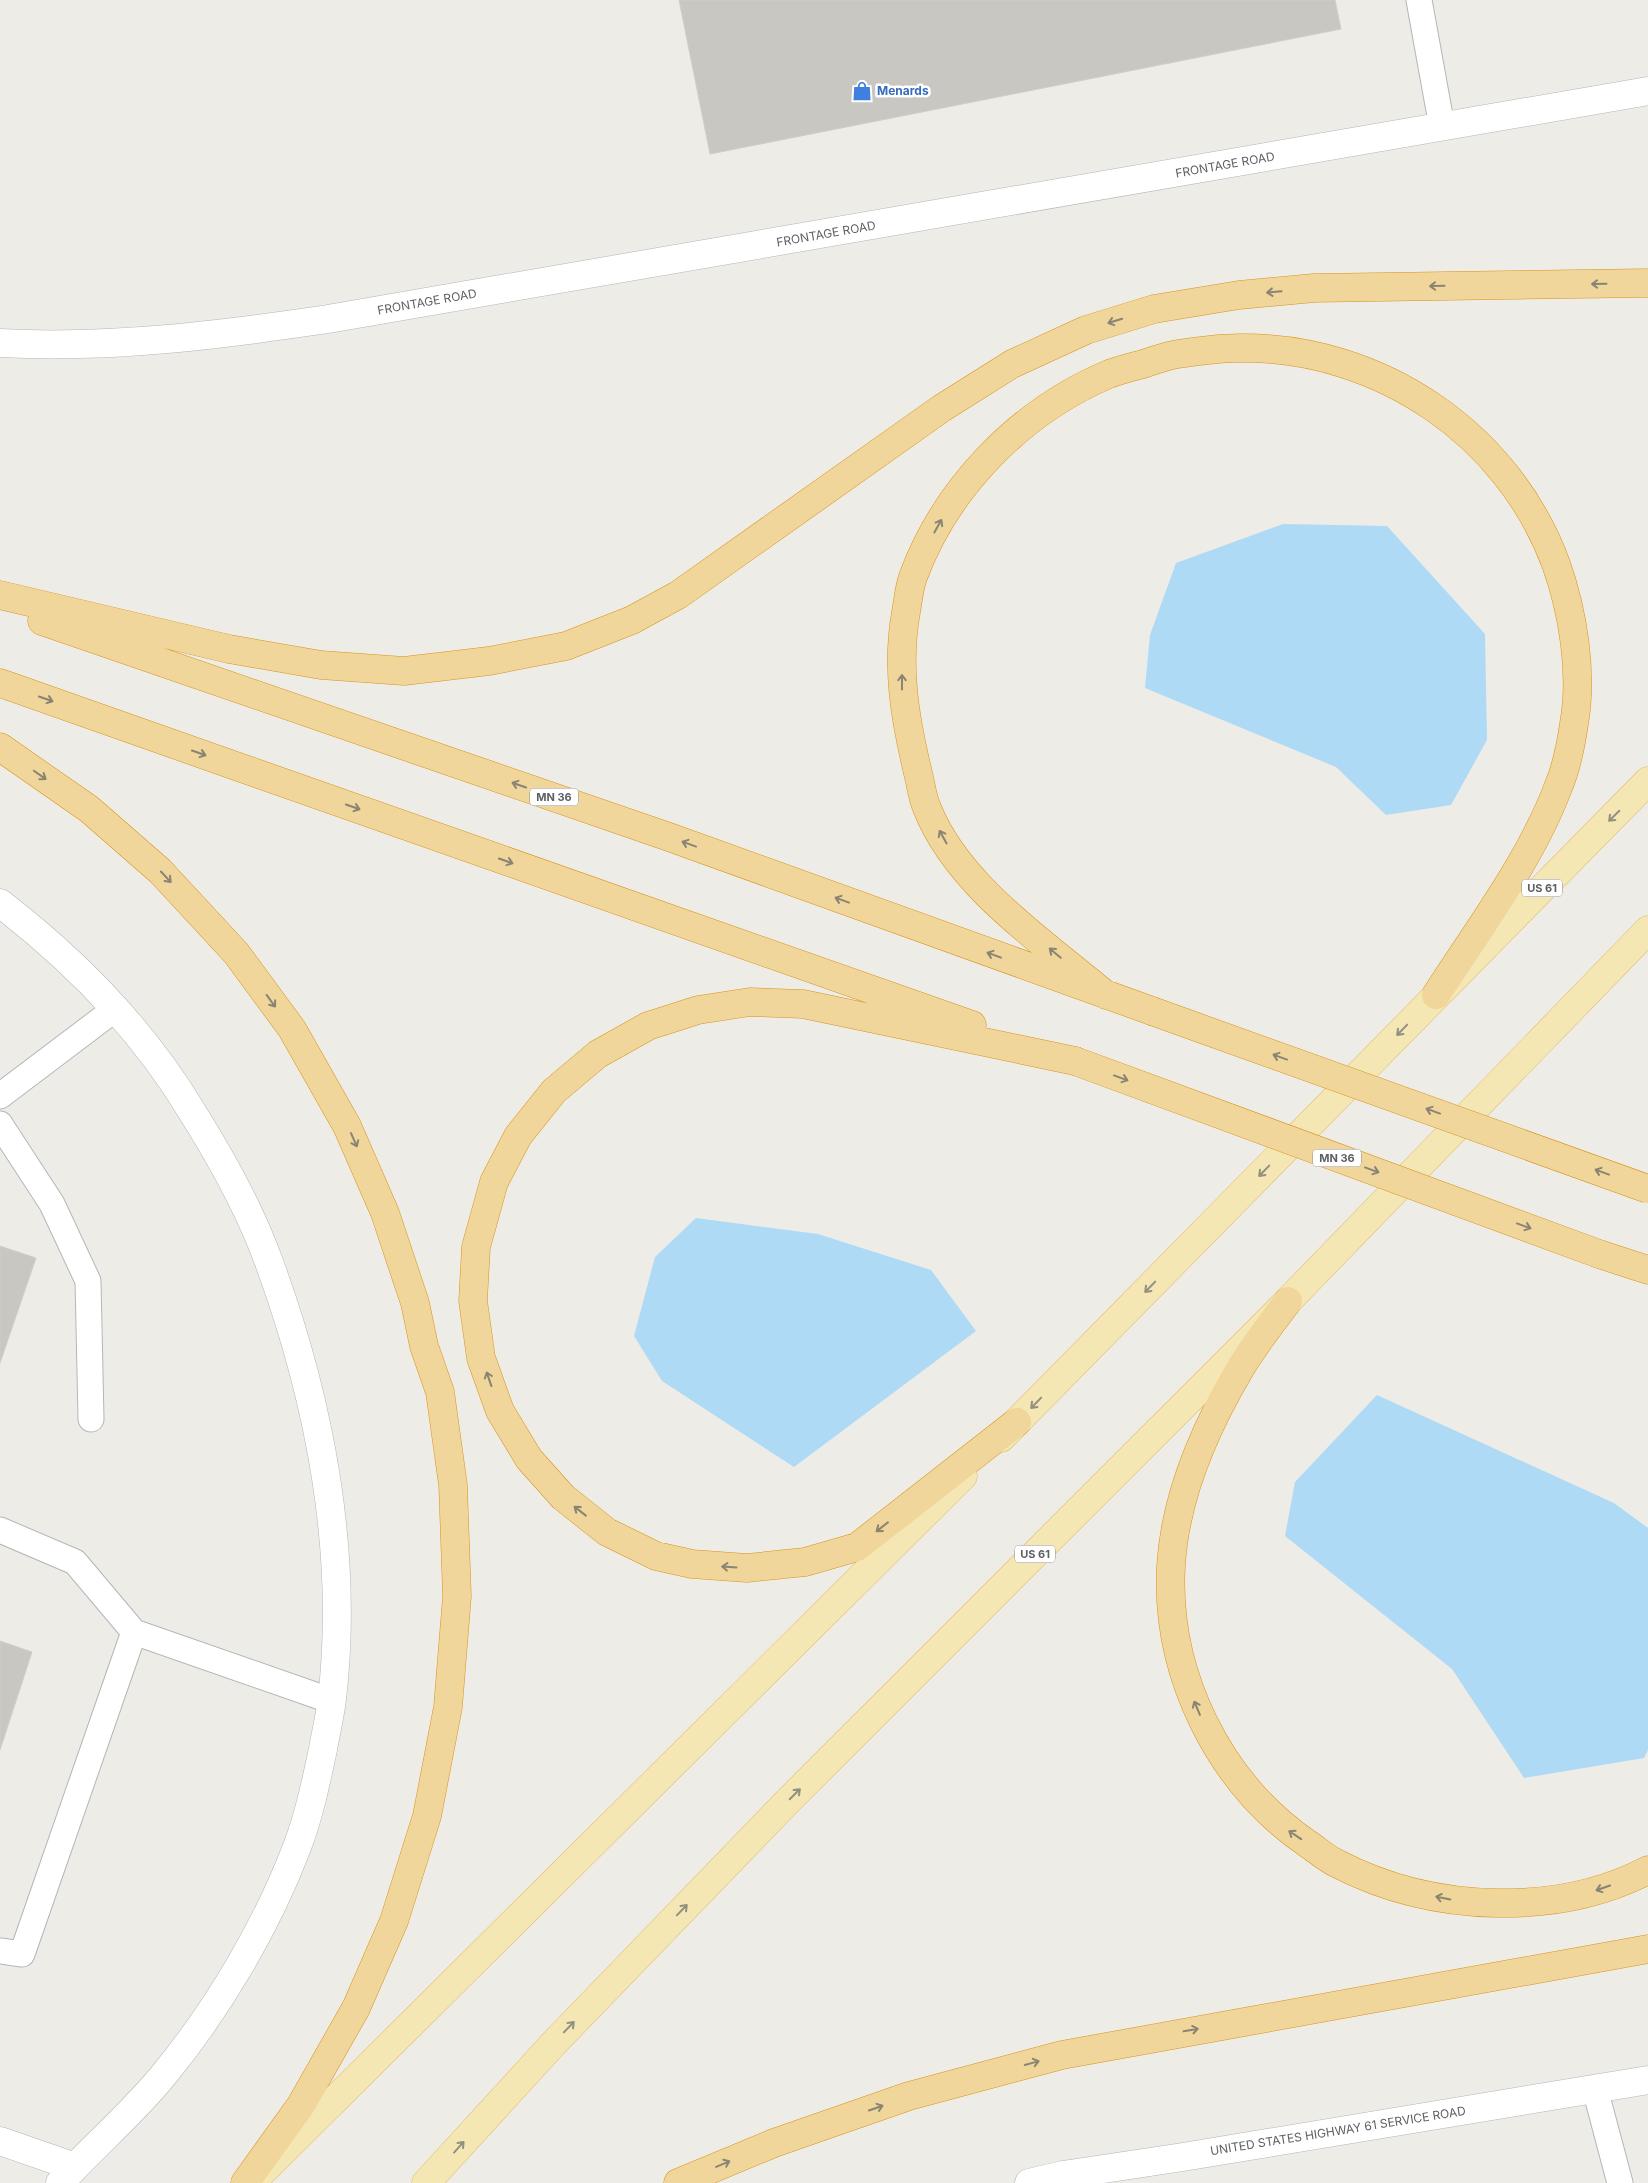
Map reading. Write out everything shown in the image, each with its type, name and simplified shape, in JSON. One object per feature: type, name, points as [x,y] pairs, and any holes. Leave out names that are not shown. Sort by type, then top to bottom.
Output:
[{"type":"highway","points":[[0,595],[229,649],[321,665],[404,671],[508,657],[566,646],[632,620],[678,595],[942,408],[1012,364],[1086,330],[1154,309],[1239,295],[1314,288],[1648,283]]},
{"type":"highway","points":[[1106,995],[991,899],[953,856],[926,808],[902,695],[902,636],[912,579],[938,524],[973,474],[1011,435],[1055,402],[1110,374],[1174,354],[1241,348],[1302,354],[1362,370],[1414,394],[1466,430],[1512,481],[1545,535],[1567,595],[1577,657],[1575,720],[1561,781],[1534,841],[1436,995]]},
{"type":"highway","name":"MN 36","points":[[0,606],[669,837],[1648,1189]]},
{"type":"highway","name":"MN 36","points":[[0,683],[1075,1061],[1648,1270]]},
{"type":"highway","points":[[0,747],[89,809],[160,871],[236,953],[292,1029],[347,1126],[385,1213],[440,1392],[453,1486],[457,1596],[448,1707],[427,1816],[394,1921],[356,2008],[301,2105],[245,2183]]},
{"type":"highway","points":[[1017,1422],[857,1547],[805,1562],[747,1568],[692,1564],[656,1556],[607,1532],[564,1498],[529,1459],[500,1411],[482,1358],[473,1301],[476,1247],[494,1182],[518,1136],[554,1091],[598,1054],[648,1026],[698,1010],[750,1002],[803,1004],[1075,1061]]},
{"type":"highway","points":[[1288,1300],[1241,1367],[1218,1408],[1186,1483],[1180,1508],[1171,1566],[1173,1625],[1186,1682],[1211,1739],[1244,1787],[1284,1827],[1335,1863],[1406,1891],[1465,1903],[1524,1903],[1584,1894],[1648,1870]]},
{"type":"highway","points":[[678,2183],[774,2143],[909,2096],[1062,2055],[1648,1949]]},
{"type":"main road","name":"US 61","points":[[251,2183],[1017,1422],[1648,781]]},
{"type":"main road","name":"US 61","points":[[426,2183],[555,2042],[789,1800],[1288,1300],[1648,930]]},
{"type":"street","name":"FRONTAGE ROAD","points":[[0,343],[121,343],[237,332],[319,321],[1648,90]]},
{"type":"street","points":[[0,903],[35,930],[98,990],[115,1009],[153,1055],[190,1108],[233,1182],[269,1262],[302,1363],[322,1452],[334,1538],[337,1628],[332,1701],[317,1780],[297,1846],[265,1918],[222,1994],[165,2074],[68,2175],[0,2141]]},
{"type":"street","name":"UNITED STATES HIGHWAY 61 SERVICE ROAD","points":[[1029,2183],[1063,2175],[1648,2080]]},
{"type":"lane","points":[[1419,0],[1442,127]]},
{"type":"lane","points":[[0,1096],[115,1009]]},
{"type":"lane","points":[[0,1124],[52,1204],[88,1281],[91,1419]]},
{"type":"lane","points":[[0,1530],[75,1562],[134,1632],[332,1701]]},
{"type":"lane","points":[[0,1951],[22,1954],[134,1632]]},
{"type":"lane","points":[[1595,2089],[1620,2183]]},
{"type":"water","points":[[1283,524],[1387,526],[1485,634],[1487,740],[1451,805],[1386,815],[1336,767],[1145,688],[1150,635],[1176,563]]},
{"type":"water","points":[[696,1218],[818,1234],[931,1270],[976,1331],[794,1467],[662,1381],[634,1336],[655,1257]]},
{"type":"water","points":[[1377,1395],[1614,1503],[1648,1528],[1648,1750],[1644,1758],[1524,1778],[1452,1669],[1285,1536],[1295,1482]]},
{"type":"building","name":"Menards","points":[[679,0],[1335,0],[1341,29],[710,154]]},
{"type":"building","points":[[0,1246],[36,1258],[0,1363]]},
{"type":"building","points":[[0,1641],[32,1652],[0,1750]]},
{"type":"place","name":"Menards","points":[[862,91]]}]
